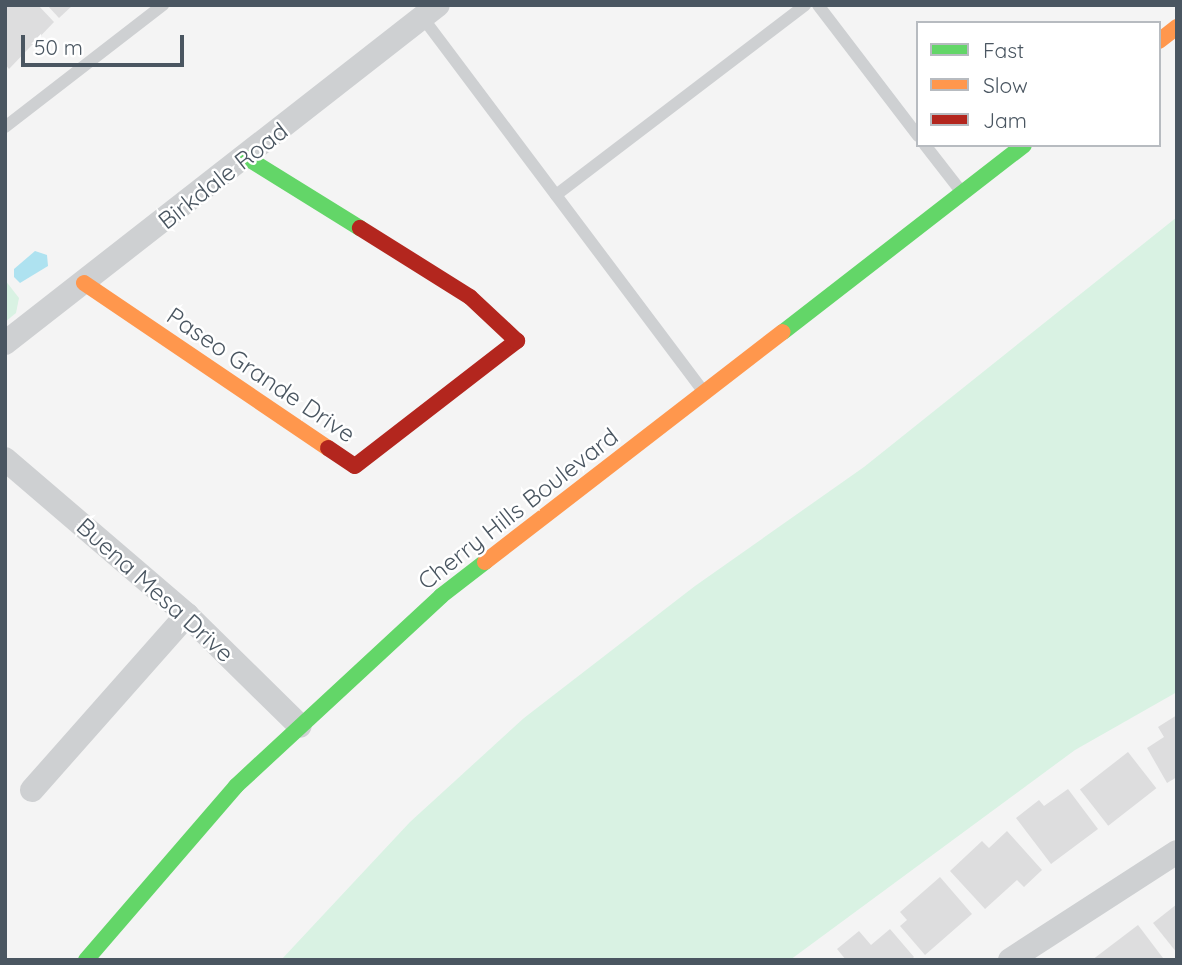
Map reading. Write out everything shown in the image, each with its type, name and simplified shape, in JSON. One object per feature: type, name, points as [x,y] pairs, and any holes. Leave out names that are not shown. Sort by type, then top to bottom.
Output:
[{"type":"street","name":"Birkdale Road","points":[[5,343],[247,158],[431,11]]},
{"type":"street","points":[[1161,39],[1177,27]]},
{"type":"street","name":"Cherry Hills Boulevard","points":[[86,960],[185,841],[300,726],[441,596],[1021,147]]},
{"type":"street","name":"Paseo Grande Drive","points":[[85,283],[355,466],[517,341],[470,297],[247,158]]},
{"type":"street","name":"Buena Mesa Drive","points":[[5,458],[187,615],[300,726]]},
{"type":"street","points":[[32,790],[187,615]]},
{"type":"street","points":[[1010,960],[1177,852]]},
{"type":"lane","points":[[5,127],[163,5]]},
{"type":"lane","points":[[556,195],[804,5]]},
{"type":"lane","points":[[818,5],[916,133]]},
{"type":"lane","points":[[431,11],[556,195],[705,393]]},
{"type":"lane","points":[[927,147],[962,194]]},
{"type":"green space","points":[[1177,217],[1177,692],[1075,750],[790,960],[281,960],[410,822],[524,718],[695,586],[864,467]]},
{"type":"green space","points":[[5,280],[19,298],[16,313],[5,322]]},
{"type":"water","points":[[35,251],[47,255],[48,266],[20,283],[14,277],[14,269]]},
{"type":"building","points":[[5,5],[38,5],[54,22],[9,69],[5,64]]},
{"type":"building","points":[[47,5],[73,5],[59,18]]},
{"type":"building","points":[[1177,715],[1177,777],[1167,783],[1147,748],[1164,737],[1158,727]]},
{"type":"building","points":[[1128,752],[1156,788],[1108,826],[1080,790]]},
{"type":"building","points":[[1068,789],[1098,829],[1051,864],[1016,818],[1039,800],[1044,806]]},
{"type":"building","points":[[1007,831],[1042,870],[1024,887],[1017,880],[985,909],[950,871],[982,841],[989,848]]},
{"type":"building","points":[[940,877],[972,914],[925,955],[900,926],[907,920],[900,912]]},
{"type":"building","points":[[1177,904],[1177,953],[1153,923]]},
{"type":"building","points":[[1138,925],[1163,958],[1092,960]]},
{"type":"building","points":[[890,929],[914,957],[911,960],[846,960],[837,949],[859,931],[871,945]]},
{"type":"traffic: fast","points":[[783,332],[1021,147]]},
{"type":"traffic: fast","points":[[247,158],[360,228]]},
{"type":"traffic: fast","points":[[86,960],[236,786],[441,596],[485,562]]},
{"type":"traffic: slow","points":[[1161,39],[1177,27]]},
{"type":"traffic: slow","points":[[84,283],[328,448]]},
{"type":"traffic: slow","points":[[485,562],[783,332]]},
{"type":"traffic: jam","points":[[328,448],[355,466],[517,341],[470,297],[360,228]]}]
